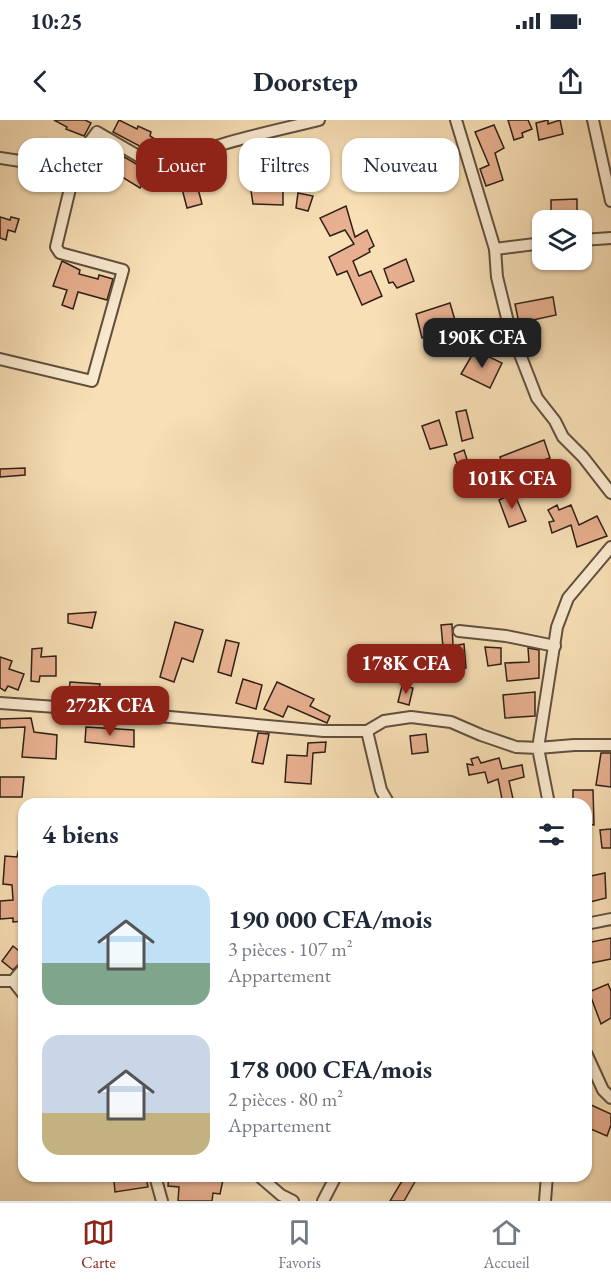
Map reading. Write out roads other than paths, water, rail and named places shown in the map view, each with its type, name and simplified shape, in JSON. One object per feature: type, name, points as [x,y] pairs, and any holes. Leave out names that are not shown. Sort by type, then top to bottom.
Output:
[{"type":"street","points":[[124,147],[159,168],[180,158],[236,141],[320,120]]},
{"type":"street","points":[[456,120],[495,249],[497,277],[509,326],[537,398],[555,421],[563,437],[583,457],[611,493]]},
{"type":"street","points":[[593,120],[611,201]]},
{"type":"street","points":[[93,138],[98,132],[108,138]]},
{"type":"street","points":[[0,158],[18,161]]},
{"type":"street","points":[[0,359],[92,381],[123,270],[60,253],[56,247],[69,192]]},
{"type":"street","points":[[592,239],[611,238]]},
{"type":"street","points":[[495,249],[532,244]]},
{"type":"street","points":[[548,798],[538,748],[557,627],[568,598],[611,547]]},
{"type":"street","points":[[459,631],[506,636],[555,646]]},
{"type":"street","points":[[0,703],[324,731],[367,731],[384,722],[411,717],[451,722],[516,747],[611,745]]},
{"type":"street","points":[[367,731],[381,790],[386,798]]},
{"type":"street","points":[[592,923],[611,919]]},
{"type":"street","points":[[0,981],[13,981],[18,975]]},
{"type":"street","points":[[13,981],[18,987]]},
{"type":"street","points":[[592,1066],[603,1090],[611,1098]]},
{"type":"street","points":[[157,1182],[162,1201]]},
{"type":"street","points":[[266,1182],[281,1195],[293,1201]]},
{"type":"street","points":[[322,1201],[333,1182]]},
{"type":"street","points":[[545,1201],[547,1182]]}]
